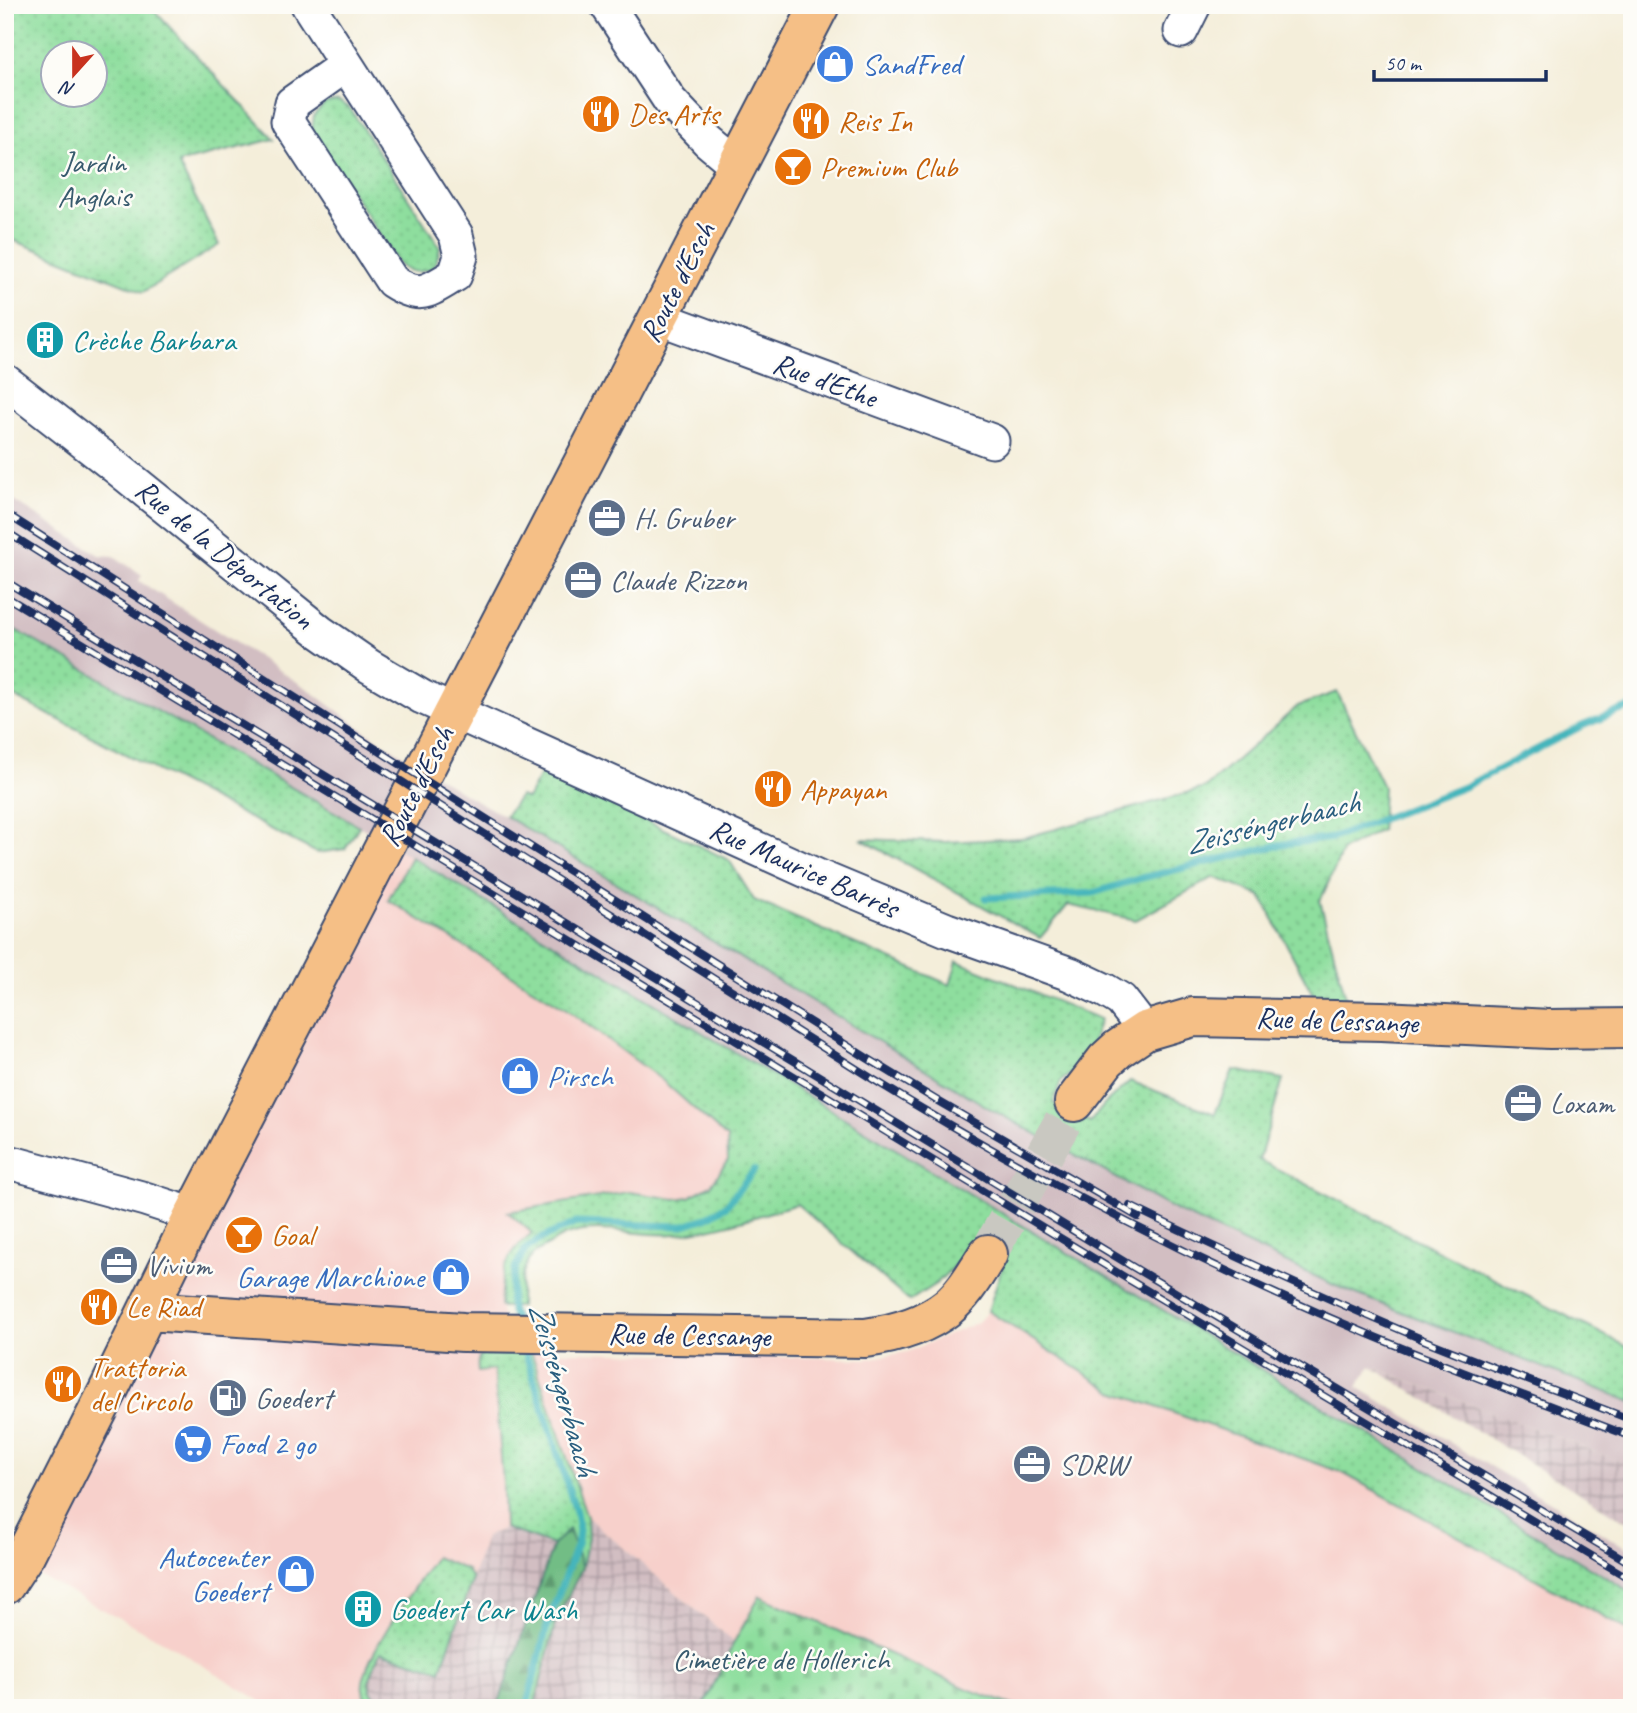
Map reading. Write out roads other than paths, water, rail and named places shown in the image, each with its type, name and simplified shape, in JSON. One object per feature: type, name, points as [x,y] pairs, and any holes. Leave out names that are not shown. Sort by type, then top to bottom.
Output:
[{"type":"main road","name":"Route d'Esch","points":[[8,1578],[820,5]]},
{"type":"main road","name":"Rue de Cessange","points":[[1074,1102],[1106,1060],[1118,1049],[1145,1031],[1193,1017],[1382,1021],[1550,1029],[1632,1028]]},
{"type":"main road","name":"Rue de Cessange","points":[[148,1311],[416,1329],[865,1338],[895,1334],[923,1322],[948,1306],[971,1281],[988,1254]]},
{"type":"street","points":[[308,5],[456,235],[461,256],[454,275],[422,293],[405,290],[392,281],[288,121],[292,103],[346,65]]},
{"type":"street","points":[[607,5],[670,101],[707,140],[738,166]]},
{"type":"street","name":"Rue d'Ethe","points":[[659,318],[992,440]]},
{"type":"street","name":"Rue de la Déportation","points":[[5,381],[320,632],[391,679],[455,712]]},
{"type":"street","name":"Rue Maurice Barrès","points":[[455,712],[822,878],[947,930],[1070,974],[1121,1000],[1145,1031]]},
{"type":"street","points":[[5,1161],[194,1215]]},
{"type":"waterway","name":"Zeisséngerbaach","points":[[986,898],[1093,893],[1141,878],[1284,844],[1333,838],[1464,787],[1582,726],[1632,706]]},
{"type":"waterway","name":"Zeisséngerbaach","points":[[515,1321],[510,1305],[516,1266],[526,1249],[542,1238],[576,1223],[681,1226],[706,1218],[726,1206],[754,1170]]},
{"type":"waterway","name":"Zeisséngerbaach","points":[[523,1345],[576,1512],[579,1530],[578,1541],[548,1623],[526,1708]]},
{"type":"tunnel","points":[[988,1254],[1074,1102]]},
{"type":"railway","points":[[5,513],[867,1058],[1138,1217]]},
{"type":"railway","points":[[5,531],[871,1078],[993,1150],[1118,1217],[1245,1280],[1439,1363],[1632,1437]]},
{"type":"railway","points":[[5,581],[1133,1267],[1632,1564]]},
{"type":"railway","points":[[5,596],[1126,1278],[1632,1580]]},
{"type":"railway","points":[[1130,1206],[1276,1275],[1424,1340],[1632,1420]]},
{"type":"place","name":"SandFred","points":[[835,64]]},
{"type":"place","name":"Des Arts","points":[[601,114]]},
{"type":"place","name":"Reis In","points":[[811,121]]},
{"type":"place","name":"Premium Club","points":[[793,167]]},
{"type":"place","name":"Crèche Barbara","points":[[45,340]]},
{"type":"place","name":"H. Gruber","points":[[607,518]]},
{"type":"place","name":"Claude Rizzon","points":[[583,580]]},
{"type":"place","name":"Appayan","points":[[773,789]]},
{"type":"place","name":"Pirsch","points":[[520,1076]]},
{"type":"place","name":"Loxam","points":[[1523,1103]]},
{"type":"place","name":"Goal","points":[[244,1235]]},
{"type":"place","name":"Vivium","points":[[119,1265]]},
{"type":"place","name":"Garage Marchione","points":[[451,1277]]},
{"type":"place","name":"Le Riad","points":[[99,1307]]},
{"type":"place","name":"Trattoria del Circolo","points":[[63,1384]]},
{"type":"place","name":"Goedert","points":[[228,1398]]},
{"type":"place","name":"Food 2 go","points":[[193,1444]]},
{"type":"place","name":"SDRW","points":[[1032,1464]]},
{"type":"place","name":"Autocenter Goedert","points":[[296,1574]]},
{"type":"place","name":"Goedert Car Wash","points":[[363,1609]]},
{"type":"park label","name":"Jardin Anglais","points":[[94,179]]},
{"type":"park label","name":"Cimetière de Hollerich","points":[[781,1659]]}]
